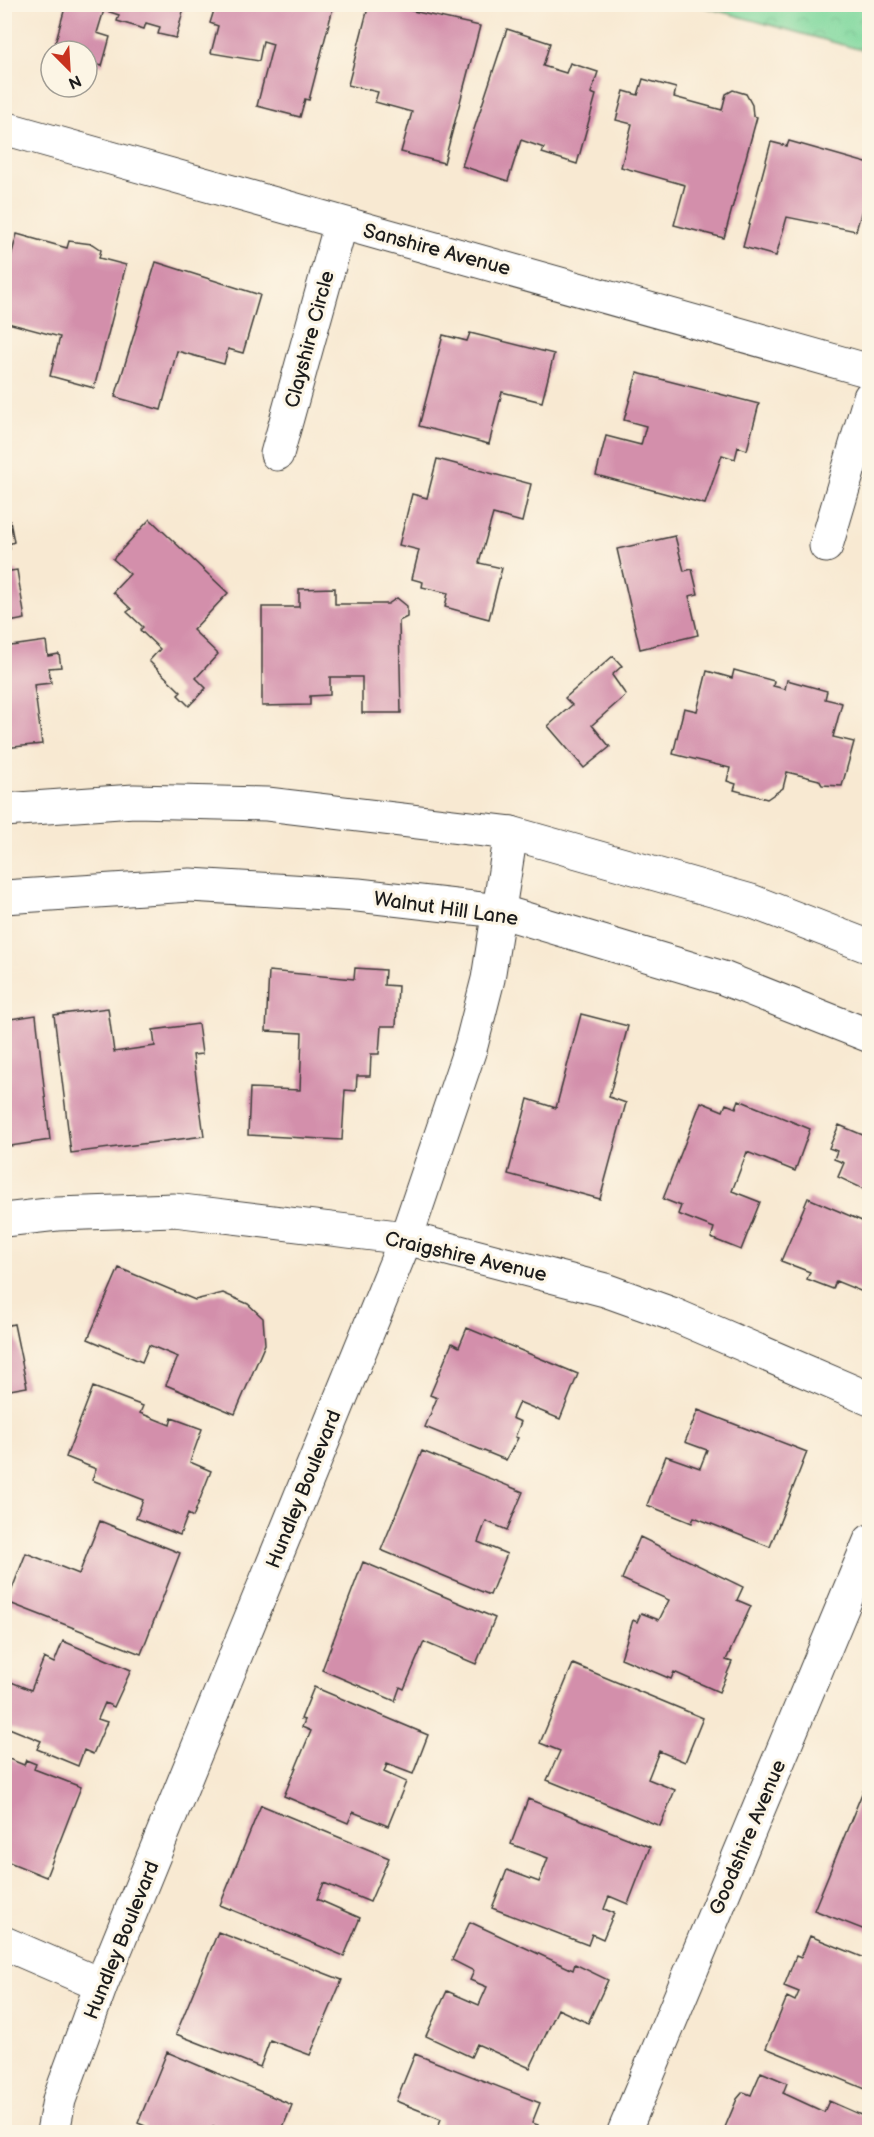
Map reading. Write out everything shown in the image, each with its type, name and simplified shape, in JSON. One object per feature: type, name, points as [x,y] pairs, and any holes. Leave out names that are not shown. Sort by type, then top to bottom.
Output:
[{"type":"street","name":"Sanshire Avenue","points":[[4,128],[870,370]]},
{"type":"street","name":"Clayshire Circle","points":[[278,454],[341,223]]},
{"type":"street","points":[[826,546],[870,397]]},
{"type":"street","points":[[4,810],[134,801],[267,804],[511,833],[751,901],[870,946]]},
{"type":"street","name":"Hundley Boulevard","points":[[53,2133],[59,2100],[101,1985],[406,1238],[471,1046],[488,979],[511,833]]},
{"type":"street","name":"Walnut Hill Lane","points":[[4,897],[190,885],[358,895],[500,911],[723,978],[870,1036]]},
{"type":"street","name":"Craigshire Avenue","points":[[4,1220],[50,1214],[174,1210],[406,1238],[616,1294],[672,1314],[870,1399]]},
{"type":"street","name":"Goodshire Avenue","points":[[624,2133],[870,1541]]},
{"type":"street","points":[[4,1943],[101,1985]]},
{"type":"green space","points":[[697,5],[869,5],[869,52]]},
{"type":"building","points":[[66,4],[80,6],[185,4],[176,38],[158,34],[160,27],[146,23],[144,29],[117,21],[119,15],[104,10],[97,33],[110,37],[102,66],[99,65],[99,39],[56,39]]},
{"type":"building","points":[[216,4],[334,4],[309,100],[305,99],[300,117],[257,106],[273,44],[263,41],[259,61],[211,53],[218,26],[210,23]]},
{"type":"building","points":[[369,4],[381,4],[480,26],[444,163],[401,152],[412,112],[375,102],[378,92],[348,85]]},
{"type":"building","points":[[507,29],[550,43],[543,66],[566,73],[570,63],[598,72],[591,93],[596,95],[577,164],[542,153],[544,148],[521,140],[508,181],[462,166]]},
{"type":"building","points":[[643,79],[676,88],[674,97],[722,110],[726,94],[733,90],[746,94],[752,105],[753,116],[757,117],[724,238],[674,225],[685,185],[621,167],[632,124],[616,120],[624,91],[638,95]]},
{"type":"building","points":[[789,141],[870,164],[870,181],[856,231],[787,217],[776,256],[743,247],[771,142],[787,146]]},
{"type":"building","points":[[17,234],[67,248],[69,241],[92,244],[101,250],[99,258],[126,265],[94,388],[50,376],[60,337],[4,322],[4,283]]},
{"type":"building","points":[[156,262],[260,295],[243,353],[228,349],[224,364],[177,351],[161,410],[115,397]]},
{"type":"building","points":[[470,333],[554,354],[542,402],[502,392],[489,444],[419,426],[443,335],[467,341]]},
{"type":"building","points":[[637,373],[759,404],[747,450],[738,447],[735,459],[722,455],[705,504],[596,475],[606,436],[641,445],[646,426],[624,420]]},
{"type":"building","points":[[437,459],[531,484],[522,522],[493,514],[479,563],[502,568],[489,619],[445,607],[448,593],[422,587],[423,582],[412,579],[419,550],[399,545],[412,494],[427,498]]},
{"type":"building","points":[[150,519],[228,593],[193,630],[218,654],[196,678],[206,688],[189,706],[178,695],[181,692],[149,661],[160,649],[140,630],[143,627],[127,612],[131,609],[113,592],[130,574],[113,559]]},
{"type":"building","points":[[10,521],[14,542],[9,544],[10,549],[4,550],[4,522]]},
{"type":"building","points":[[675,536],[684,571],[692,569],[698,594],[689,596],[698,635],[640,649],[617,549]]},
{"type":"building","points":[[17,570],[25,619],[4,623],[4,572]]},
{"type":"building","points":[[335,588],[335,604],[388,604],[397,598],[407,606],[407,617],[399,621],[401,713],[362,713],[362,677],[330,677],[330,695],[310,696],[310,705],[262,706],[262,607],[299,607],[299,589]]},
{"type":"building","points":[[46,641],[48,656],[59,654],[61,667],[49,668],[51,683],[34,685],[42,744],[4,748],[4,647]]},
{"type":"building","points":[[613,656],[622,666],[612,675],[626,695],[592,725],[610,747],[584,768],[548,726],[572,705],[565,698]]},
{"type":"building","points":[[734,670],[774,681],[773,686],[785,689],[787,680],[827,691],[825,699],[842,703],[833,737],[854,742],[842,786],[822,785],[819,780],[787,772],[783,788],[767,799],[734,790],[736,784],[727,781],[730,768],[673,754],[684,708],[697,711],[707,671],[732,678]]},
{"type":"building","points":[[355,968],[385,970],[384,985],[398,986],[396,1026],[381,1026],[379,1054],[371,1054],[370,1076],[357,1076],[356,1091],[345,1090],[342,1140],[248,1135],[250,1088],[300,1090],[302,1033],[266,1031],[269,971],[354,979]]},
{"type":"building","points":[[108,1008],[114,1052],[155,1046],[153,1030],[198,1024],[202,1054],[193,1055],[204,1136],[71,1153],[54,1015]]},
{"type":"building","points":[[581,1014],[628,1026],[609,1097],[626,1103],[600,1199],[508,1174],[528,1099],[556,1108]]},
{"type":"building","points":[[36,1015],[50,1140],[4,1147],[4,1020]]},
{"type":"building","points":[[739,1100],[810,1129],[795,1171],[747,1152],[732,1191],[760,1202],[741,1250],[711,1238],[714,1228],[678,1214],[681,1206],[663,1199],[701,1102],[723,1111],[726,1104],[736,1108]]},
{"type":"building","points":[[839,1125],[870,1138],[870,1196],[866,1190],[838,1177],[844,1163],[834,1159],[837,1151],[829,1148]]},
{"type":"building","points":[[808,1198],[862,1221],[870,1205],[870,1295],[836,1281],[833,1289],[807,1279],[810,1272],[781,1261]]},
{"type":"building","points":[[119,1268],[195,1300],[223,1293],[248,1304],[263,1318],[265,1344],[235,1414],[166,1385],[178,1357],[149,1345],[142,1362],[88,1339]]},
{"type":"building","points":[[14,1324],[27,1387],[4,1391],[4,1326]]},
{"type":"building","points":[[467,1328],[578,1374],[560,1419],[519,1402],[512,1418],[521,1422],[515,1437],[518,1438],[506,1460],[425,1427],[437,1398],[430,1395],[452,1343],[459,1347]]},
{"type":"building","points":[[93,1387],[143,1406],[140,1413],[170,1425],[172,1418],[202,1429],[190,1462],[211,1471],[193,1517],[188,1514],[180,1535],[136,1518],[143,1500],[92,1480],[96,1469],[66,1457]]},
{"type":"building","points":[[698,1410],[807,1452],[770,1547],[694,1517],[692,1523],[647,1505],[666,1456],[700,1468],[707,1450],[685,1442]]},
{"type":"building","points":[[422,1451],[523,1492],[507,1530],[486,1521],[478,1542],[507,1554],[490,1595],[381,1550]]},
{"type":"building","points":[[100,1521],[180,1553],[141,1654],[7,1602],[26,1553],[79,1574]]},
{"type":"building","points":[[640,1537],[743,1587],[737,1600],[751,1606],[726,1660],[732,1662],[719,1692],[674,1672],[671,1679],[621,1658],[633,1620],[637,1622],[641,1613],[659,1620],[669,1600],[622,1579]]},
{"type":"building","points":[[363,1562],[495,1618],[476,1664],[424,1642],[404,1689],[400,1687],[395,1701],[322,1670]]},
{"type":"building","points":[[63,1641],[131,1670],[114,1707],[105,1703],[98,1719],[107,1722],[93,1754],[84,1750],[78,1766],[37,1749],[41,1741],[4,1726],[4,1679],[31,1690],[44,1658],[54,1663]]},
{"type":"building","points":[[573,1664],[703,1718],[685,1762],[659,1751],[648,1779],[675,1790],[660,1826],[547,1780],[560,1751],[540,1743]]},
{"type":"building","points":[[314,1687],[428,1735],[413,1774],[387,1764],[384,1772],[406,1782],[388,1826],[353,1812],[348,1823],[284,1796],[311,1731],[302,1727],[305,1720],[301,1719]]},
{"type":"building","points":[[4,1757],[24,1765],[26,1760],[36,1764],[34,1769],[81,1787],[46,1877],[4,1860]]},
{"type":"building","points":[[863,1791],[870,1793],[870,1932],[814,1910]]},
{"type":"building","points":[[528,1799],[650,1847],[628,1904],[609,1896],[604,1909],[614,1913],[603,1939],[592,1934],[588,1945],[492,1908],[507,1870],[539,1882],[548,1858],[511,1844]]},
{"type":"building","points":[[261,1805],[389,1858],[370,1902],[324,1883],[317,1899],[360,1918],[344,1956],[220,1905]]},
{"type":"building","points":[[470,1922],[573,1970],[575,1964],[608,1980],[588,2023],[558,2009],[530,2068],[477,2044],[471,2057],[426,2036],[447,1991],[479,2005],[487,1987],[470,1980],[474,1971],[452,1960]]},
{"type":"building","points":[[218,1932],[342,1980],[310,2055],[270,2040],[260,2067],[176,2034]]},
{"type":"building","points":[[810,1936],[870,1960],[870,2091],[766,2048],[787,1997],[795,2001],[799,1992],[784,1986],[796,1956],[801,1958]]},
{"type":"building","points":[[167,2052],[292,2105],[281,2132],[226,2132],[213,2127],[211,2132],[142,2132],[145,2126],[138,2123]]},
{"type":"building","points":[[415,2054],[540,2103],[532,2123],[538,2125],[535,2132],[436,2132],[441,2119],[396,2101]]},
{"type":"building","points":[[761,2072],[787,2083],[783,2093],[824,2112],[829,2101],[870,2119],[869,2132],[723,2132],[737,2099],[743,2092],[751,2095]]}]
